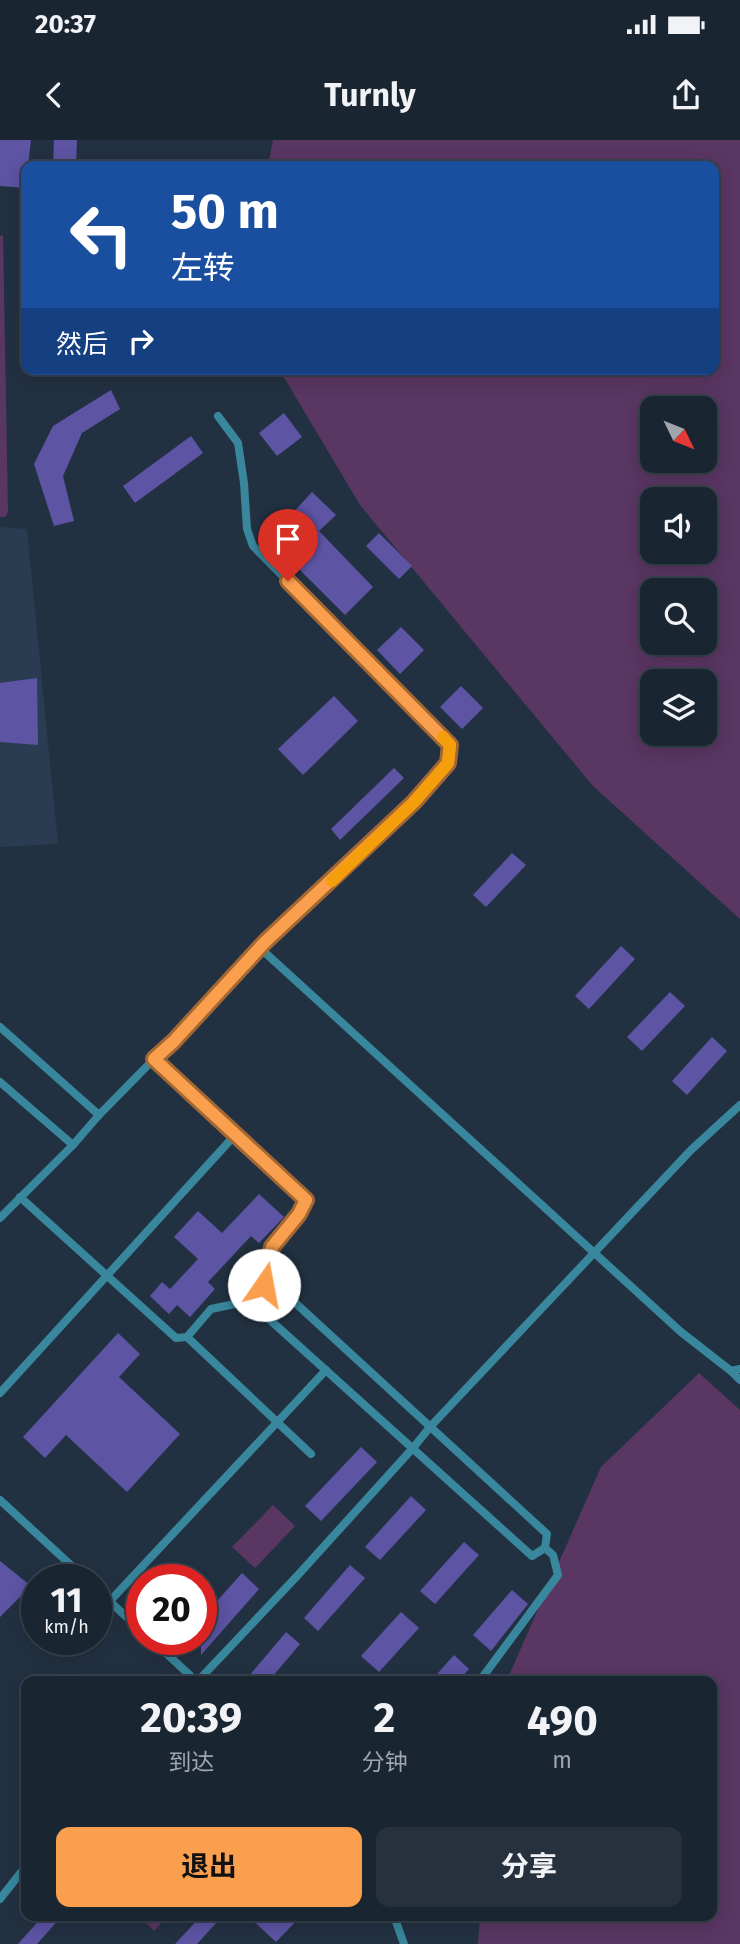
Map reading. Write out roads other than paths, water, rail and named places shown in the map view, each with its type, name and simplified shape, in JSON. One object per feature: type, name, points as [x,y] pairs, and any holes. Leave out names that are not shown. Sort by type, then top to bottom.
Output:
[{"type":"lane","points":[[0,1217],[173,1042],[260,948],[414,802],[448,763],[450,745],[253,546],[247,529],[238,443],[218,416]]},
{"type":"lane","points":[[260,948],[681,1332],[735,1370],[740,1380]]},
{"type":"lane","points":[[0,1027],[100,1115]]},
{"type":"lane","points":[[20,1197],[176,1338],[187,1337],[211,1309],[249,1301],[264,1285],[272,1247],[299,1214],[306,1200],[154,1059]]},
{"type":"lane","points":[[0,1082],[73,1145]]},
{"type":"lane","points":[[203,1676],[298,1575],[430,1427],[691,1150],[740,1105]]},
{"type":"lane","points":[[0,1393],[235,1135]]},
{"type":"lane","points":[[249,1301],[533,1556],[545,1548],[547,1534],[266,1276]]},
{"type":"lane","points":[[187,1337],[311,1454]]},
{"type":"lane","points":[[112,1599],[326,1370]]},
{"type":"lane","points":[[0,1500],[70,1564]]},
{"type":"lane","points":[[483,1676],[558,1575],[554,1555],[545,1548]]},
{"type":"lane","points":[[112,1603],[126,1616]]},
{"type":"lane","points":[[168,1655],[191,1676]]},
{"type":"lane","points":[[0,1899],[21,1872]]},
{"type":"lane","points":[[396,1921],[404,1944]]}]
